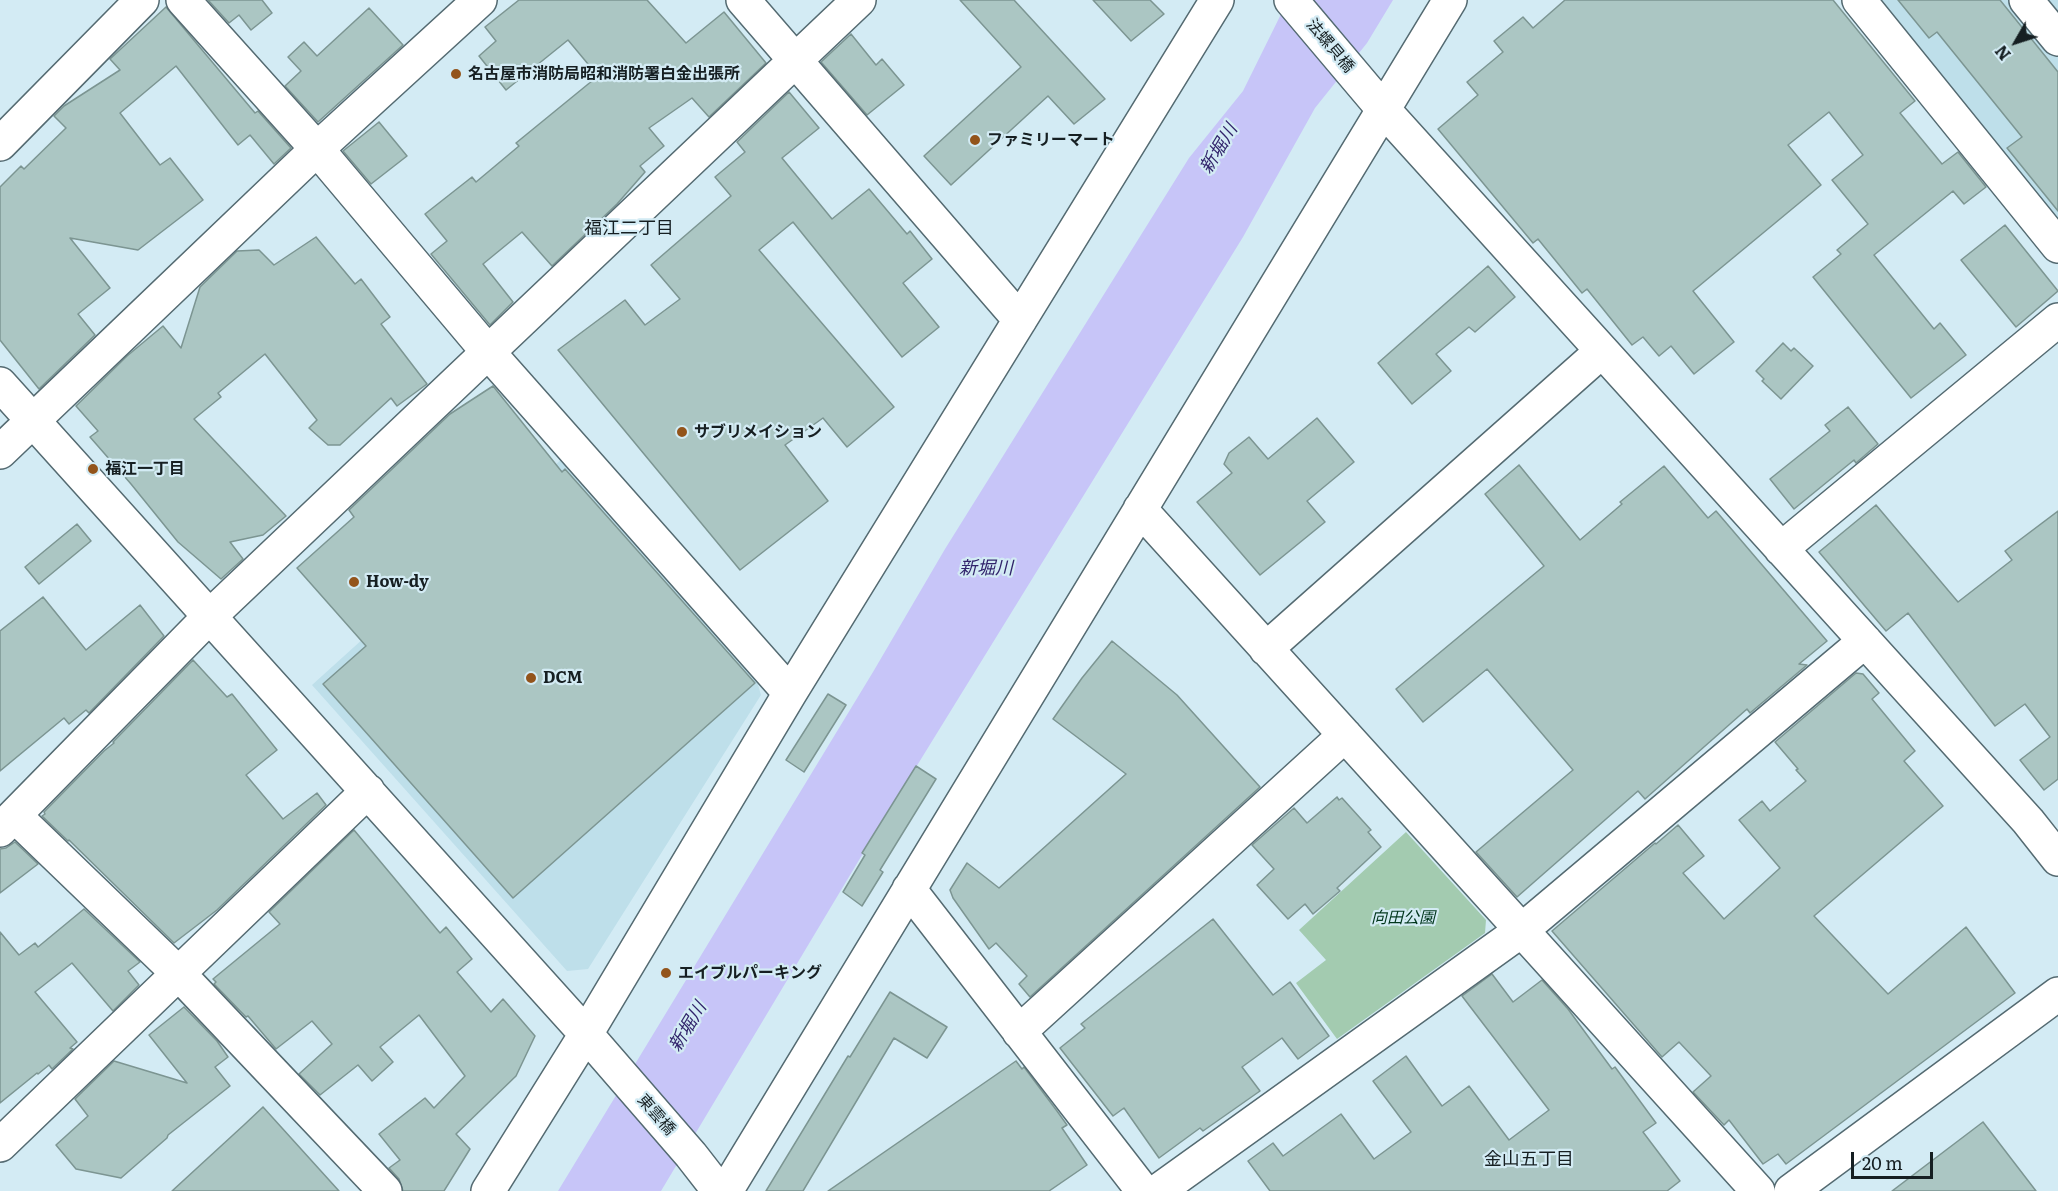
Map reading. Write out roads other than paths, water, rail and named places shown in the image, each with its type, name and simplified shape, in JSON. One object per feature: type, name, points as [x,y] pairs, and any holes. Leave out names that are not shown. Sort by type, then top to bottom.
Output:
[{"type":"street","points":[[0,144],[142,0]]},
{"type":"street","points":[[183,0],[317,149],[488,352],[790,693]]},
{"type":"street","points":[[0,452],[317,149],[480,0]]},
{"type":"street","points":[[742,0],[1020,320]]},
{"type":"street","points":[[385,1191],[179,974],[7,823],[210,616],[859,0]]},
{"type":"street","points":[[488,1191],[586,1034],[790,693],[1217,0]]},
{"type":"street","name":"法螺貝橋","points":[[1291,0],[1376,100],[1781,549],[2052,839]]},
{"type":"street","points":[[726,1191],[1140,509],[1376,100],[1450,0]]},
{"type":"street","points":[[1859,0],[2058,246]]},
{"type":"street","points":[[2026,0],[2058,39]]},
{"type":"street","points":[[1781,549],[2058,320]]},
{"type":"street","points":[[1266,649],[1602,351]]},
{"type":"street","name":"東雲橋","points":[[0,384],[586,1034],[691,1155],[719,1191]]},
{"type":"street","points":[[1140,509],[1758,1191]]},
{"type":"street","points":[[1158,1191],[1522,930],[1865,641]]},
{"type":"street","points":[[1019,1032],[1345,735]]},
{"type":"street","points":[[0,1145],[368,791]]},
{"type":"street","points":[[909,889],[1143,1191]]},
{"type":"street","points":[[1791,1191],[2058,994]]},
{"type":"water","name":"新堀川","points":[[1288,0],[1393,0],[1367,43],[1315,108],[1243,237],[868,845],[661,1191],[558,1191],[873,672],[945,549],[1189,158],[1243,91]]},
{"type":"place","name":"名古屋市消防局昭和消防署白金出張所","points":[[456,74]]},
{"type":"place","name":"ファミリーマート","points":[[975,140]]},
{"type":"place","name":"サブリメイション","points":[[682,432]]},
{"type":"place","name":"福江一丁目","points":[[93,469]]},
{"type":"place","name":"How-dy","points":[[354,582]]},
{"type":"place","name":"DCM","points":[[531,678]]},
{"type":"place","name":"エイブルパーキング","points":[[666,973]]},
{"type":"district","name":"福江二丁目","points":[[629,229]]},
{"type":"district","name":"金山五丁目","points":[[1529,1160]]},
{"type":"park label","name":"向田公園","points":[[1403,918]]}]
